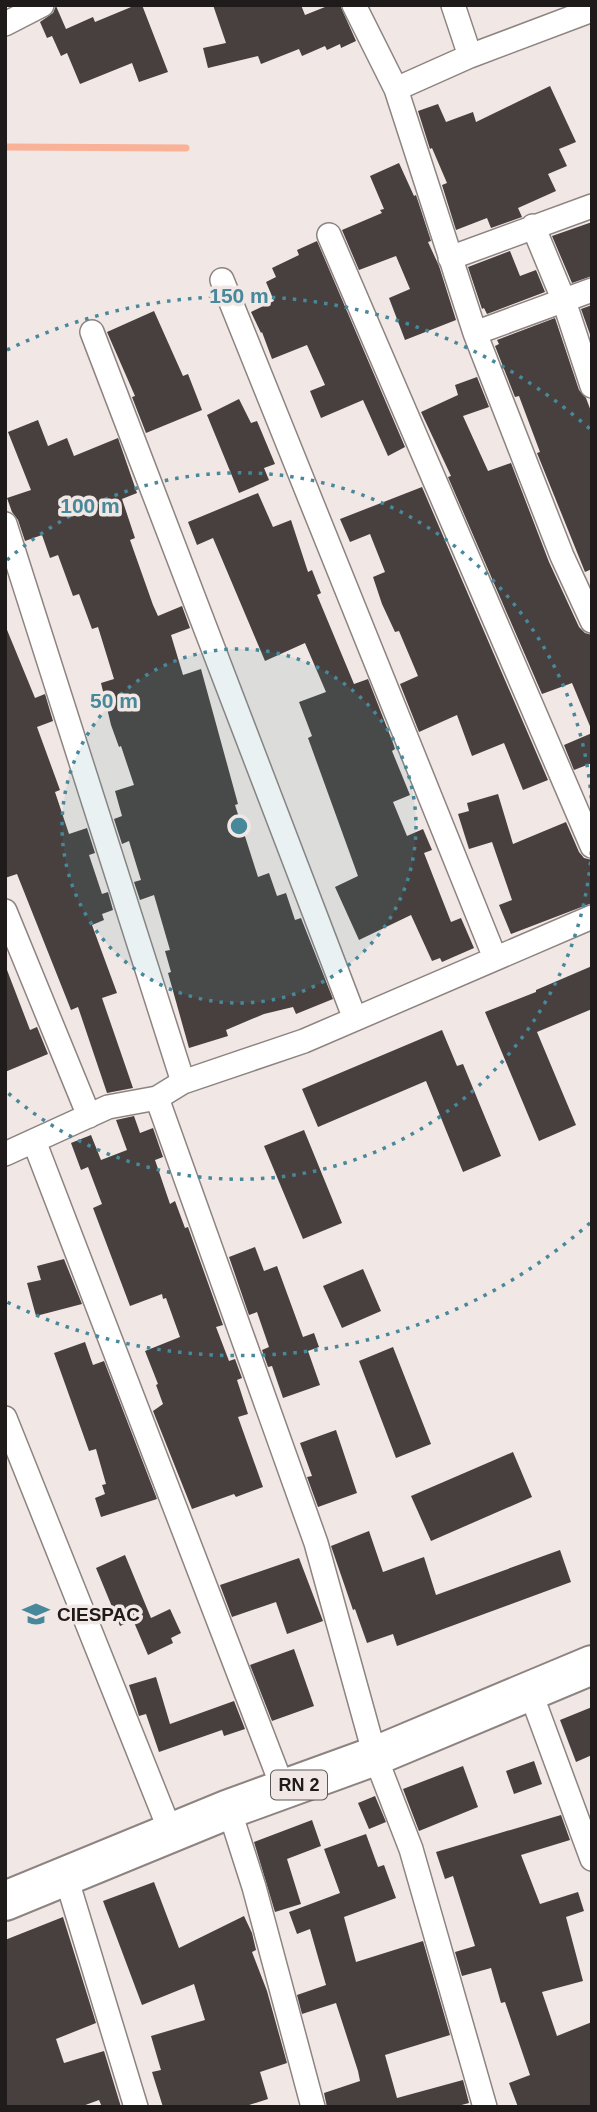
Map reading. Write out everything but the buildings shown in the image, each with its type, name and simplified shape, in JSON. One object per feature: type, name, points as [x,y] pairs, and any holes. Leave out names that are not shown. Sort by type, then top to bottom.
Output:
[{"type":"highway","name":"RN 2","points":[[5,1901],[229,1810],[374,1756],[592,1665]]},
{"type":"street","points":[[5,24],[42,5]]},
{"type":"street","points":[[354,5],[396,89],[475,333],[562,556],[592,621]]},
{"type":"street","points":[[453,5],[470,56]]},
{"type":"street","points":[[396,89],[470,56],[592,10]]},
{"type":"street","points":[[450,258],[592,206]]},
{"type":"street","points":[[533,226],[564,301],[592,386]]},
{"type":"street","points":[[329,235],[592,846]]},
{"type":"street","points":[[222,280],[495,958]]},
{"type":"street","points":[[475,333],[592,290]]},
{"type":"street","points":[[92,332],[355,1019]]},
{"type":"street","points":[[5,524],[183,1082]]},
{"type":"street","points":[[5,911],[89,1116]]},
{"type":"street","points":[[5,1154],[108,1107],[157,1098],[183,1082],[304,1041],[592,917]]},
{"type":"street","points":[[157,1098],[316,1543],[374,1756],[411,1849],[485,2107]]},
{"type":"street","points":[[34,1141],[284,1791]]},
{"type":"street","points":[[5,1418],[172,1833]]},
{"type":"street","points":[[530,1691],[592,1859]]},
{"type":"street","points":[[229,1810],[254,1887],[313,2107]]},
{"type":"street","points":[[66,1877],[136,2107]]},
{"type":"waterway","points":[[5,147],[186,148]]},
{"type":"place","name":"CIESPAC","points":[[36,1614]]}]
